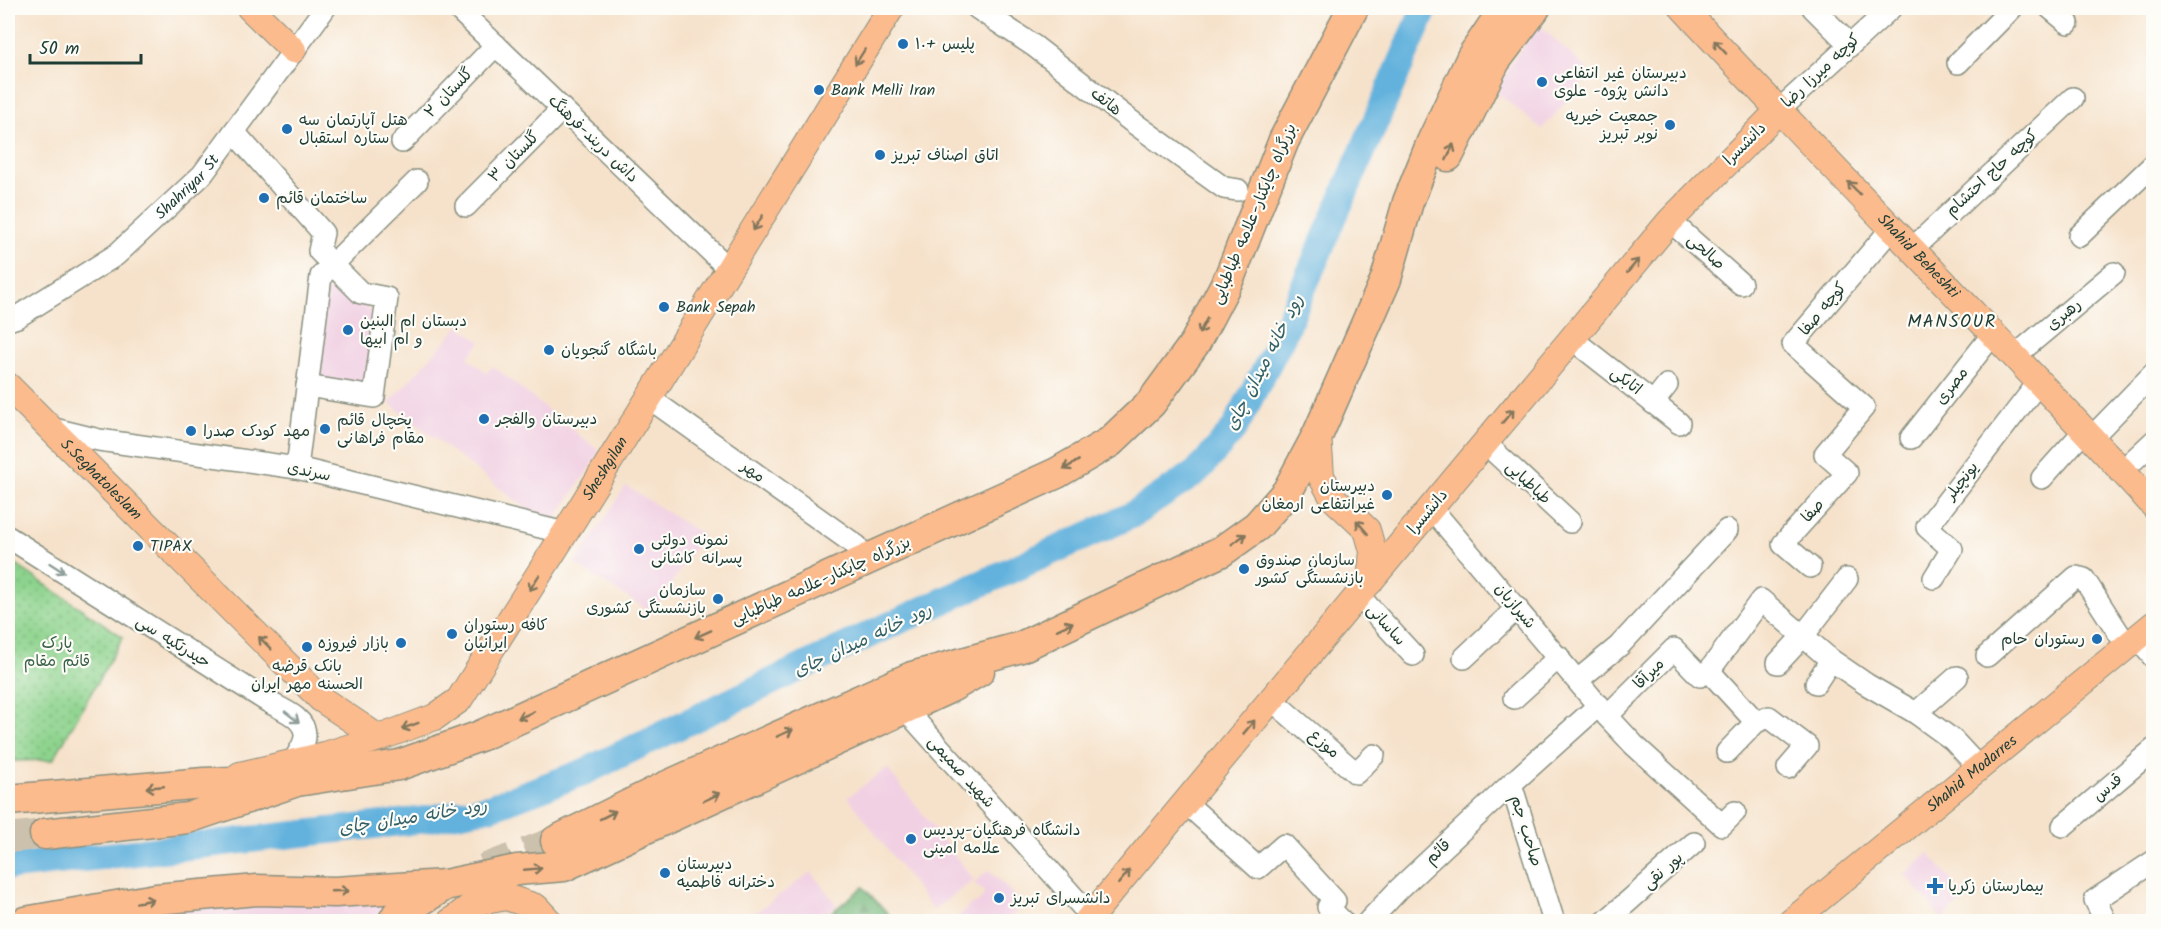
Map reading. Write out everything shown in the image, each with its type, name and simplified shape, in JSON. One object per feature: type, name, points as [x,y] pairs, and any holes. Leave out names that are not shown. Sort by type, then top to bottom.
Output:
[{"type":"highway","points":[[1284,140],[1305,68],[1330,8]]},
{"type":"highway","name":"بزرگراه چایکنار-علامه طباطبایی","points":[[45,834],[188,818],[295,772],[399,765],[480,736],[1057,473],[1110,442],[1151,403],[1195,343],[1230,276],[1284,140],[1353,8]]},
{"type":"highway","points":[[1386,279],[1407,202],[1432,142],[1472,57],[1505,8]]},
{"type":"highway","points":[[25,921],[156,899],[257,890],[335,892],[445,885],[517,870],[564,866],[951,687],[1021,647],[1222,551],[1257,526],[1287,492],[1318,434],[1386,279],[1421,221],[1451,149],[1495,61],[1535,8]]},
{"type":"highway","points":[[556,841],[665,787],[912,677],[1021,647]]},
{"type":"highway","points":[[8,800],[204,783],[295,772]]},
{"type":"highway","points":[[393,921],[397,915],[445,885]]},
{"type":"main road","points":[[250,8],[293,50]]},
{"type":"main road","name":"Sheshgilan","points":[[295,772],[325,755],[435,717],[459,700],[566,533],[891,8]]},
{"type":"main road","name":"Shahid Beheshti","points":[[1683,8],[1778,111],[2088,433],[2154,506]]},
{"type":"main road","name":"دانشسرا","points":[[1091,920],[1670,221],[1778,111]]},
{"type":"main road","name":"S.Seghatoleslam","points":[[8,386],[321,699],[379,738]]},
{"type":"main road","points":[[1318,434],[1321,476],[1333,498],[1367,530],[1373,551],[1364,589]]},
{"type":"main road","name":"Shahid Modarres","points":[[1791,921],[2139,636]]},
{"type":"main road","points":[[450,921],[475,903],[506,897],[536,907],[549,921]]},
{"type":"street","name":"Shahriyar St","points":[[8,320],[116,255],[202,175],[325,8]]},
{"type":"street","name":"داش دربند-فرهنگ","points":[[457,8],[729,270]]},
{"type":"street","name":"هاتف","points":[[976,8],[1034,46],[1131,121],[1224,188],[1238,190]]},
{"type":"street","points":[[1813,8],[1850,45]]},
{"type":"street","name":"کوچه میرزا رضا","points":[[1778,111],[1891,8]]},
{"type":"street","points":[[1958,63],[2012,8]]},
{"type":"street","points":[[2050,8],[2068,23]]},
{"type":"street","name":"گلستان ۲","points":[[402,142],[496,45]]},
{"type":"street","name":"کوچه حاج احتشام","points":[[1912,249],[2073,98]]},
{"type":"street","name":"گلستان ۳","points":[[466,206],[562,109]]},
{"type":"street","points":[[234,132],[323,232],[319,251],[361,292],[387,298],[374,397],[307,386]]},
{"type":"street","points":[[2079,236],[2154,164]]},
{"type":"street","points":[[297,468],[321,276],[417,181]]},
{"type":"street","name":"صالحی","points":[[1670,221],[1741,284]]},
{"type":"street","name":"کوچه صفا","points":[[1825,454],[1864,407],[1792,345],[1892,228]]},
{"type":"street","name":"رهبری","points":[[2015,356],[2114,273]]},
{"type":"street","name":"مصری","points":[[1911,438],[1993,334]]},
{"type":"street","name":"اتابکی","points":[[1572,339],[1679,423]]},
{"type":"street","points":[[2042,478],[2154,373]]},
{"type":"street","name":"یونچیلر","points":[[1934,578],[1955,542],[1927,527],[2039,382]]},
{"type":"street","points":[[1653,403],[1667,385]]},
{"type":"street","name":"مهر","points":[[649,398],[857,546]]},
{"type":"street","name":"سرندی","points":[[50,428],[99,440],[297,468],[566,533]]},
{"type":"street","points":[[2122,471],[2154,441]]},
{"type":"street","name":"طباطبایی","points":[[1485,444],[1570,522]]},
{"type":"street","name":"صفا","points":[[1810,567],[1783,544],[1847,473],[1825,454]]},
{"type":"street","name":"شیرازبان","points":[[1431,508],[1634,745],[1722,825],[1735,812]]},
{"type":"street","points":[[1578,680],[1619,646],[1727,530]]},
{"type":"street","name":"حیدرتکیه سی","points":[[8,537],[294,716],[304,728],[306,738],[295,772]]},
{"type":"street","points":[[1987,656],[2076,578],[2084,579],[2139,636],[2154,658]]},
{"type":"street","points":[[1778,663],[1803,636],[1847,579]]},
{"type":"street","name":"ساسانی","points":[[1364,589],[1413,655]]},
{"type":"street","points":[[1709,671],[1761,600],[1831,660],[1866,684],[1916,713],[1953,740],[1979,768]]},
{"type":"street","points":[[1464,658],[1517,608]]},
{"type":"street","name":"میرآقا","points":[[1603,710],[1674,649],[1700,676],[1709,671],[1763,719],[1807,746],[1788,768]]},
{"type":"street","points":[[1514,698],[1559,657]]},
{"type":"street","points":[[1816,683],[1831,660]]},
{"type":"street","points":[[1916,713],[1957,678]]},
{"type":"street","name":"موزع","points":[[1272,700],[1356,772],[1374,755]]},
{"type":"street","name":"شهید صمیمی","points":[[904,708],[1091,920]]},
{"type":"street","name":"صاحب جم","points":[[1554,921],[1511,784],[1603,710]]},
{"type":"street","points":[[1727,752],[1763,719]]},
{"type":"street","name":"قدس","points":[[2063,826],[2154,749]]},
{"type":"street","name":"قائم","points":[[1368,921],[1511,784]]},
{"type":"street","points":[[1186,803],[1258,868],[1284,845],[1335,901],[1328,907],[1343,921]]},
{"type":"street","name":"پور نقی","points":[[1605,921],[1694,843]]},
{"type":"street","points":[[2106,921],[2095,900],[2154,861]]},
{"type":"shaded area","name":"دبیرستان غیر انتفاعی دانش پژوه- علوی","points":[[1540,26],[1591,73],[1542,129],[1496,92],[1516,55]]},
{"type":"shaded area","name":"دبستان ام البنین و ام ابیها","points":[[327,289],[344,291],[364,304],[376,318],[376,341],[362,389],[314,380]]},
{"type":"shaded area","name":"دبیرستان والفجر","points":[[459,326],[481,342],[468,358],[487,373],[493,366],[600,452],[550,527],[389,403]]},
{"type":"shaded area","name":"نمونه دولتی پسرانه کاشانی","points":[[626,486],[703,535],[652,613],[575,564]]},
{"type":"shaded area","name":"دانشگاه فرهنگیان-پردیس علامه امینی","points":[[887,768],[974,880],[933,910],[848,797]]},
{"type":"shaded area","name":"بیمارستان زکریا","points":[[1929,853],[1966,898],[1942,919],[1905,874]]},
{"type":"shaded area","name":"دانشسرای تبریز","points":[[989,870],[1023,904],[1007,921],[954,921],[971,904],[978,903],[985,893],[974,883]]},
{"type":"shaded area","points":[[811,872],[837,905],[817,921],[761,921],[755,913]]},
{"type":"shaded area","points":[[390,895],[374,921],[83,922],[143,912]]},
{"type":"green space","name":"پارک قائم مقام","points":[[9,560],[123,637],[53,760],[8,761]]},
{"type":"green space","points":[[863,887],[895,921],[821,921]]},
{"type":"waterway","name":"رود خانه میدان چای","points":[[8,867],[422,820],[491,807],[584,772],[879,630],[1132,515],[1197,472],[1234,429],[1280,341],[1425,8]]},
{"type":"tunnel","points":[[8,838],[45,834]]},
{"type":"tunnel","points":[[484,869],[556,841]]},
{"type":"place","name":"پلیس +۱۰","points":[[903,44]]},
{"type":"place","name":"دبیرستان غیر انتفاعی دانش پژوه- علوی","points":[[1542,82]]},
{"type":"place","name":"Bank Melli Iran","points":[[819,90]]},
{"type":"place","name":"جمعیت خیریه نوبر تبریز","points":[[1670,125]]},
{"type":"place","name":"هتل آپارتمان سه ستاره استقبال","points":[[287,129]]},
{"type":"place","name":"اتاق اصناف تبریز","points":[[880,155]]},
{"type":"place","name":"ساختمان قائم","points":[[264,198]]},
{"type":"place","name":"Bank Sepah","points":[[664,307]]},
{"type":"place","name":"دبستان ام البنین و ام ابیها","points":[[348,330]]},
{"type":"place","name":"باشگاه گنجویان","points":[[549,350]]},
{"type":"place","name":"دبیرستان والفجر","points":[[484,419]]},
{"type":"place","name":"یخچال قائم مقام فراهانی","points":[[325,429]]},
{"type":"place","name":"مهد کودک صدرا","points":[[191,431]]},
{"type":"place","name":"دبیرستان غیرانتفاعی ارمغان","points":[[1387,495]]},
{"type":"place","name":"TIPAX","points":[[138,546]]},
{"type":"place","name":"نمونه دولتی پسرانه کاشانی","points":[[639,549]]},
{"type":"place","name":"سازمان صندوق بازنشستگی کشور","points":[[1244,569]]},
{"type":"place","name":"سازمان بازنشستگی کشوری","points":[[718,599]]},
{"type":"place","name":"کافه رستوران ایرانیان","points":[[452,634]]},
{"type":"place","name":"رستوران حام","points":[[2097,639]]},
{"type":"place","name":"بازار فیروزه","points":[[401,643]]},
{"type":"place","name":"بانک قرضه الحسنه مهر ایران","points":[[307,647]]},
{"type":"place","name":"دانشگاه فرهنگیان-پردیس علامه امینی","points":[[911,839]]},
{"type":"place","name":"دبیرستان دخترانه فاطمیه","points":[[665,873]]},
{"type":"place","name":"بیمارستان زکریا","points":[[1935,886]]},
{"type":"place","name":"دانشسرای تبریز","points":[[999,898]]},
{"type":"district","name":"MANSOUR","points":[[1952,322]]}]
